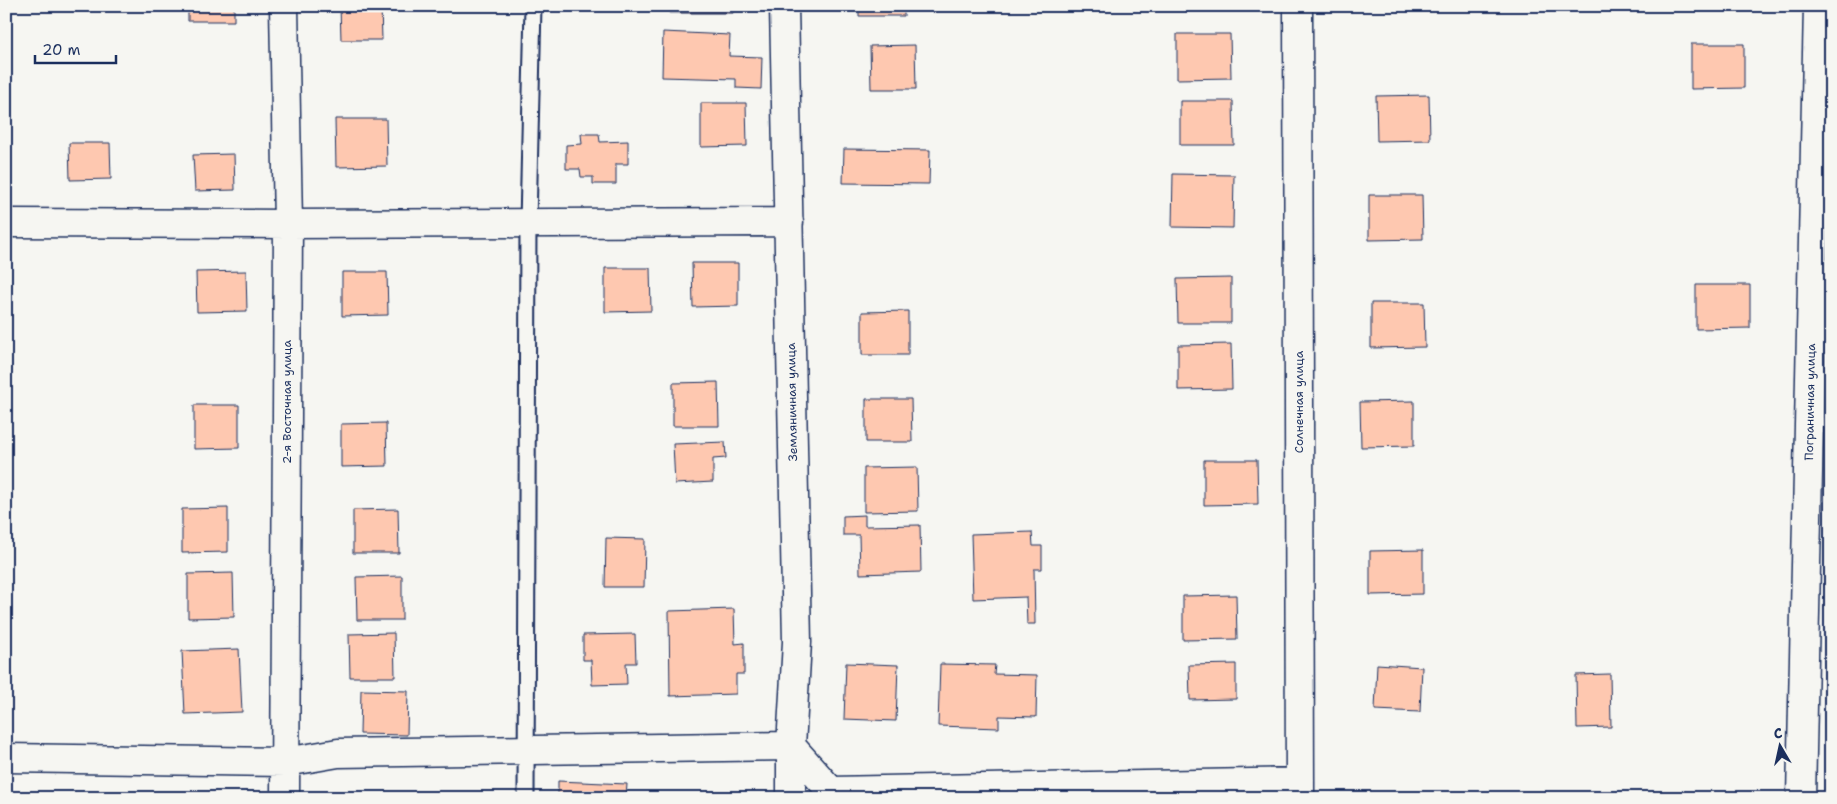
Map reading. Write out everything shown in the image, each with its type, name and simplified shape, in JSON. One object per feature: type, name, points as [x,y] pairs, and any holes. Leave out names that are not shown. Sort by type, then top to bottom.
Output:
[{"type":"street","name":"2-я Восточная улица","points":[[284,6],[288,224],[285,798]]},
{"type":"street","name":"Земляничная улица","points":[[784,6],[797,642],[791,746],[791,798]]},
{"type":"street","name":"Солнечная улица","points":[[1298,6],[1300,790]]},
{"type":"street","name":"Пограничная улица","points":[[1802,798],[1818,6]]},
{"type":"street","points":[[6,223],[789,222]]},
{"type":"street","points":[[6,758],[286,762],[338,753],[791,746],[831,792],[1300,790]]},
{"type":"lane","points":[[526,798],[528,223],[533,6]]},
{"type":"building","points":[[188,6],[234,6],[234,21],[188,21]]},
{"type":"building","points":[[340,6],[381,6],[382,40],[341,40]]},
{"type":"building","points":[[668,6],[733,6],[733,13],[669,13]]},
{"type":"building","points":[[859,6],[904,6],[904,16],[859,16]]},
{"type":"building","points":[[663,32],[730,35],[729,56],[762,57],[761,89],[736,88],[736,79],[662,77]]},
{"type":"building","points":[[1177,34],[1230,34],[1231,78],[1177,79]]},
{"type":"building","points":[[1691,44],[1744,44],[1744,88],[1691,89]]},
{"type":"building","points":[[915,45],[916,89],[871,89],[870,46]]},
{"type":"building","points":[[1429,95],[1430,140],[1377,141],[1376,96]]},
{"type":"building","points":[[1180,101],[1233,101],[1234,145],[1180,145]]},
{"type":"building","points":[[701,103],[746,103],[747,146],[701,147]]},
{"type":"building","points":[[335,119],[386,119],[387,166],[336,167]]},
{"type":"building","points":[[581,134],[599,134],[600,142],[628,141],[628,164],[616,164],[616,184],[593,184],[593,177],[581,177],[580,169],[566,169],[566,145],[582,144]]},
{"type":"building","points":[[69,143],[110,143],[111,179],[70,180]]},
{"type":"building","points":[[844,149],[930,150],[929,184],[843,183]]},
{"type":"building","points":[[234,154],[235,190],[195,191],[193,155]]},
{"type":"building","points":[[1173,174],[1234,175],[1233,228],[1172,227]]},
{"type":"building","points":[[1369,195],[1422,195],[1423,239],[1369,240]]},
{"type":"building","points":[[692,263],[738,263],[738,306],[693,307]]},
{"type":"building","points":[[605,268],[650,268],[651,311],[605,312]]},
{"type":"building","points":[[246,271],[247,311],[197,312],[196,272]]},
{"type":"building","points":[[342,272],[387,272],[388,315],[342,316]]},
{"type":"building","points":[[1231,278],[1231,323],[1178,323],[1177,279]]},
{"type":"building","points":[[1696,285],[1750,285],[1750,328],[1696,329]]},
{"type":"building","points":[[1371,303],[1424,303],[1425,347],[1371,348]]},
{"type":"building","points":[[908,311],[908,355],[862,355],[862,312]]},
{"type":"building","points":[[1231,344],[1232,389],[1178,390],[1178,345]]},
{"type":"building","points":[[718,382],[719,426],[673,426],[673,383]]},
{"type":"building","points":[[866,399],[911,399],[912,442],[866,442]]},
{"type":"building","points":[[1414,401],[1414,446],[1361,447],[1360,402]]},
{"type":"building","points":[[194,405],[239,405],[239,448],[194,449]]},
{"type":"building","points":[[386,423],[387,466],[341,467],[341,424]]},
{"type":"building","points":[[725,442],[726,458],[713,459],[713,482],[675,484],[673,444]]},
{"type":"building","points":[[1204,460],[1257,460],[1258,504],[1204,505]]},
{"type":"building","points":[[917,467],[918,511],[864,512],[864,468]]},
{"type":"building","points":[[228,508],[228,552],[182,553],[182,509]]},
{"type":"building","points":[[398,509],[399,553],[353,553],[353,510]]},
{"type":"building","points":[[865,515],[865,526],[920,525],[921,572],[860,574],[859,535],[843,535],[843,516]]},
{"type":"building","points":[[1032,532],[1033,546],[1042,546],[1042,569],[1034,569],[1035,624],[1027,624],[1026,597],[973,599],[971,534]]},
{"type":"building","points":[[606,538],[645,539],[644,587],[605,587]]},
{"type":"building","points":[[1423,550],[1423,594],[1370,595],[1370,551]]},
{"type":"building","points":[[233,573],[234,617],[188,618],[188,574]]},
{"type":"building","points":[[402,576],[402,620],[357,620],[356,577]]},
{"type":"building","points":[[1236,595],[1237,639],[1183,640],[1183,596]]},
{"type":"building","points":[[734,609],[735,644],[744,643],[744,674],[736,674],[736,694],[670,696],[669,611]]},
{"type":"building","points":[[394,633],[395,677],[350,677],[349,634]]},
{"type":"building","points":[[635,634],[636,663],[626,663],[627,684],[592,685],[591,660],[583,660],[583,635]]},
{"type":"building","points":[[239,649],[242,712],[185,714],[182,651]]},
{"type":"building","points":[[846,663],[898,665],[896,721],[844,719]]},
{"type":"building","points":[[940,664],[995,665],[994,674],[1037,675],[1036,717],[999,716],[999,728],[938,726]]},
{"type":"building","points":[[1236,664],[1236,699],[1190,700],[1189,665]]},
{"type":"building","points":[[1377,664],[1422,667],[1420,712],[1375,710]]},
{"type":"building","points":[[1610,674],[1611,727],[1577,728],[1576,675]]},
{"type":"building","points":[[361,690],[408,691],[407,735],[360,734]]},
{"type":"building","points":[[558,781],[627,784],[626,798],[558,798]]}]
